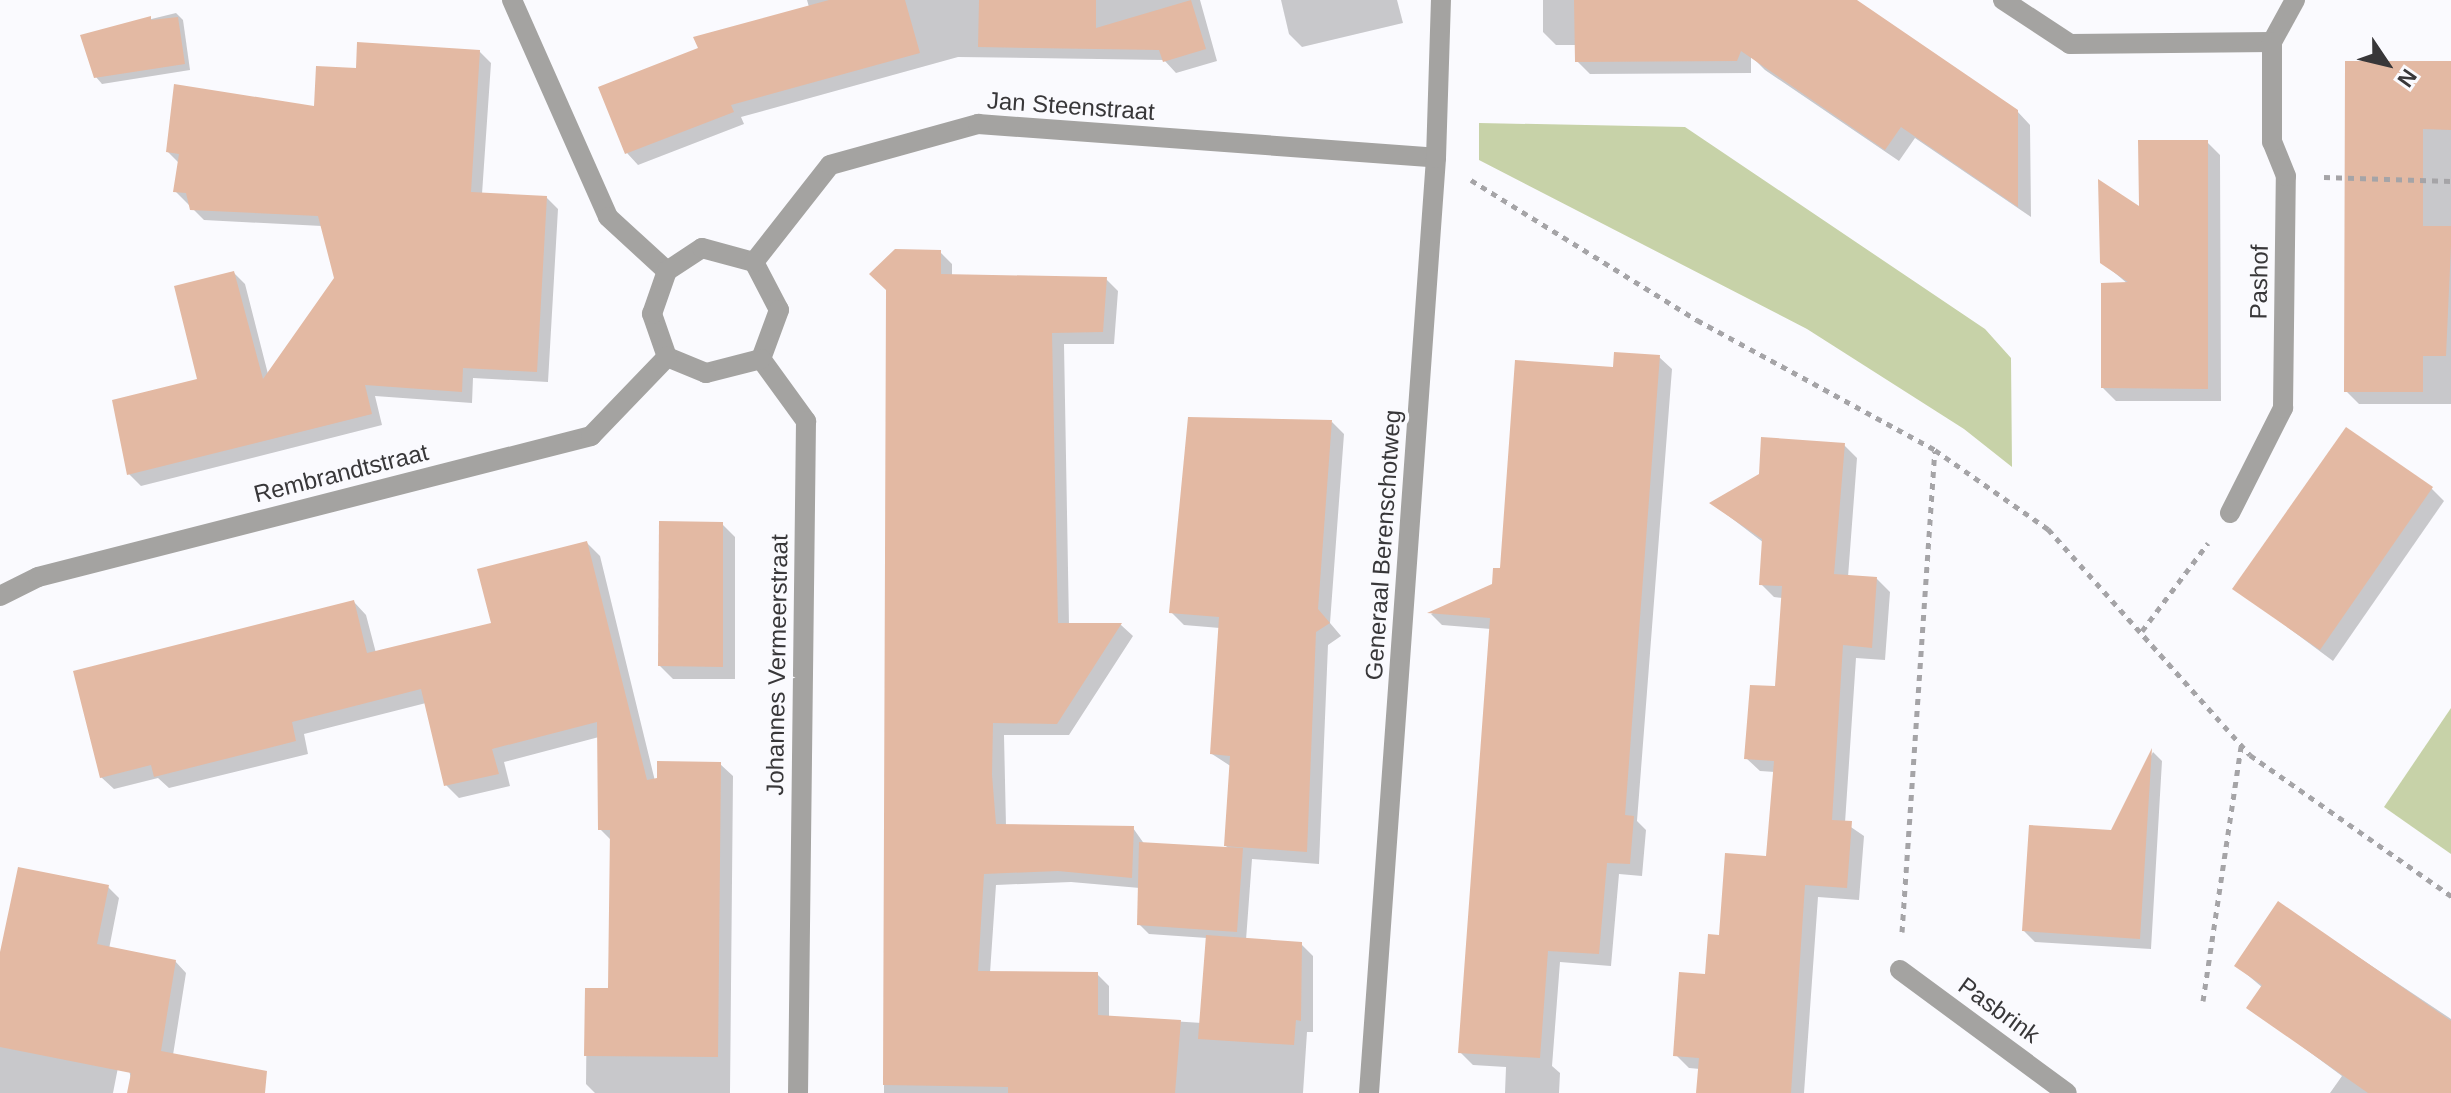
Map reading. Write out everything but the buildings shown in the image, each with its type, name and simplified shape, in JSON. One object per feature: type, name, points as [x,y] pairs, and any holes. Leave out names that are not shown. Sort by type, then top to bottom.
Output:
[{"type":"street","points":[[512,0],[608,217],[667,271]]},
{"type":"street","name":"Generaal Berenschotweg","points":[[1369,1093],[1436,158],[1441,0]]},
{"type":"street","points":[[2003,0],[2070,44],[2272,42]]},
{"type":"street","name":"Pashof","points":[[2230,513],[2283,408],[2286,176],[2272,142],[2272,42],[2295,0]]},
{"type":"street","name":"Jan Steenstraat","points":[[754,262],[830,165],[978,124],[1436,158]]},
{"type":"street","points":[[702,248],[754,262],[779,310],[761,359],[706,373],[667,357],[652,314],[667,271],[702,248]]},
{"type":"street","name":"Rembrandtstraat","points":[[0,596],[38,577],[591,436],[667,357]]},
{"type":"street","name":"Johannes Vermeerstraat","points":[[761,359],[806,421],[798,1093]]},
{"type":"street","name":"Pasbrink","points":[[1900,970],[2067,1093]]},
{"type":"path","points":[[1436,158],[1697,320],[1935,450],[2048,529],[2142,631],[2241,747],[2451,896]]},
{"type":"path","points":[[2286,176],[2451,181]]},
{"type":"path","points":[[1900,970],[1935,450]]},
{"type":"path","points":[[2142,631],[2230,513]]},
{"type":"path","points":[[2203,1001],[2241,747]]},
{"type":"green space","points":[[1479,123],[1685,127],[1985,329],[2011,358],[2012,467],[1964,429],[1807,329],[1479,160]]},
{"type":"green space","points":[[2451,708],[2451,854],[2384,807]]}]
